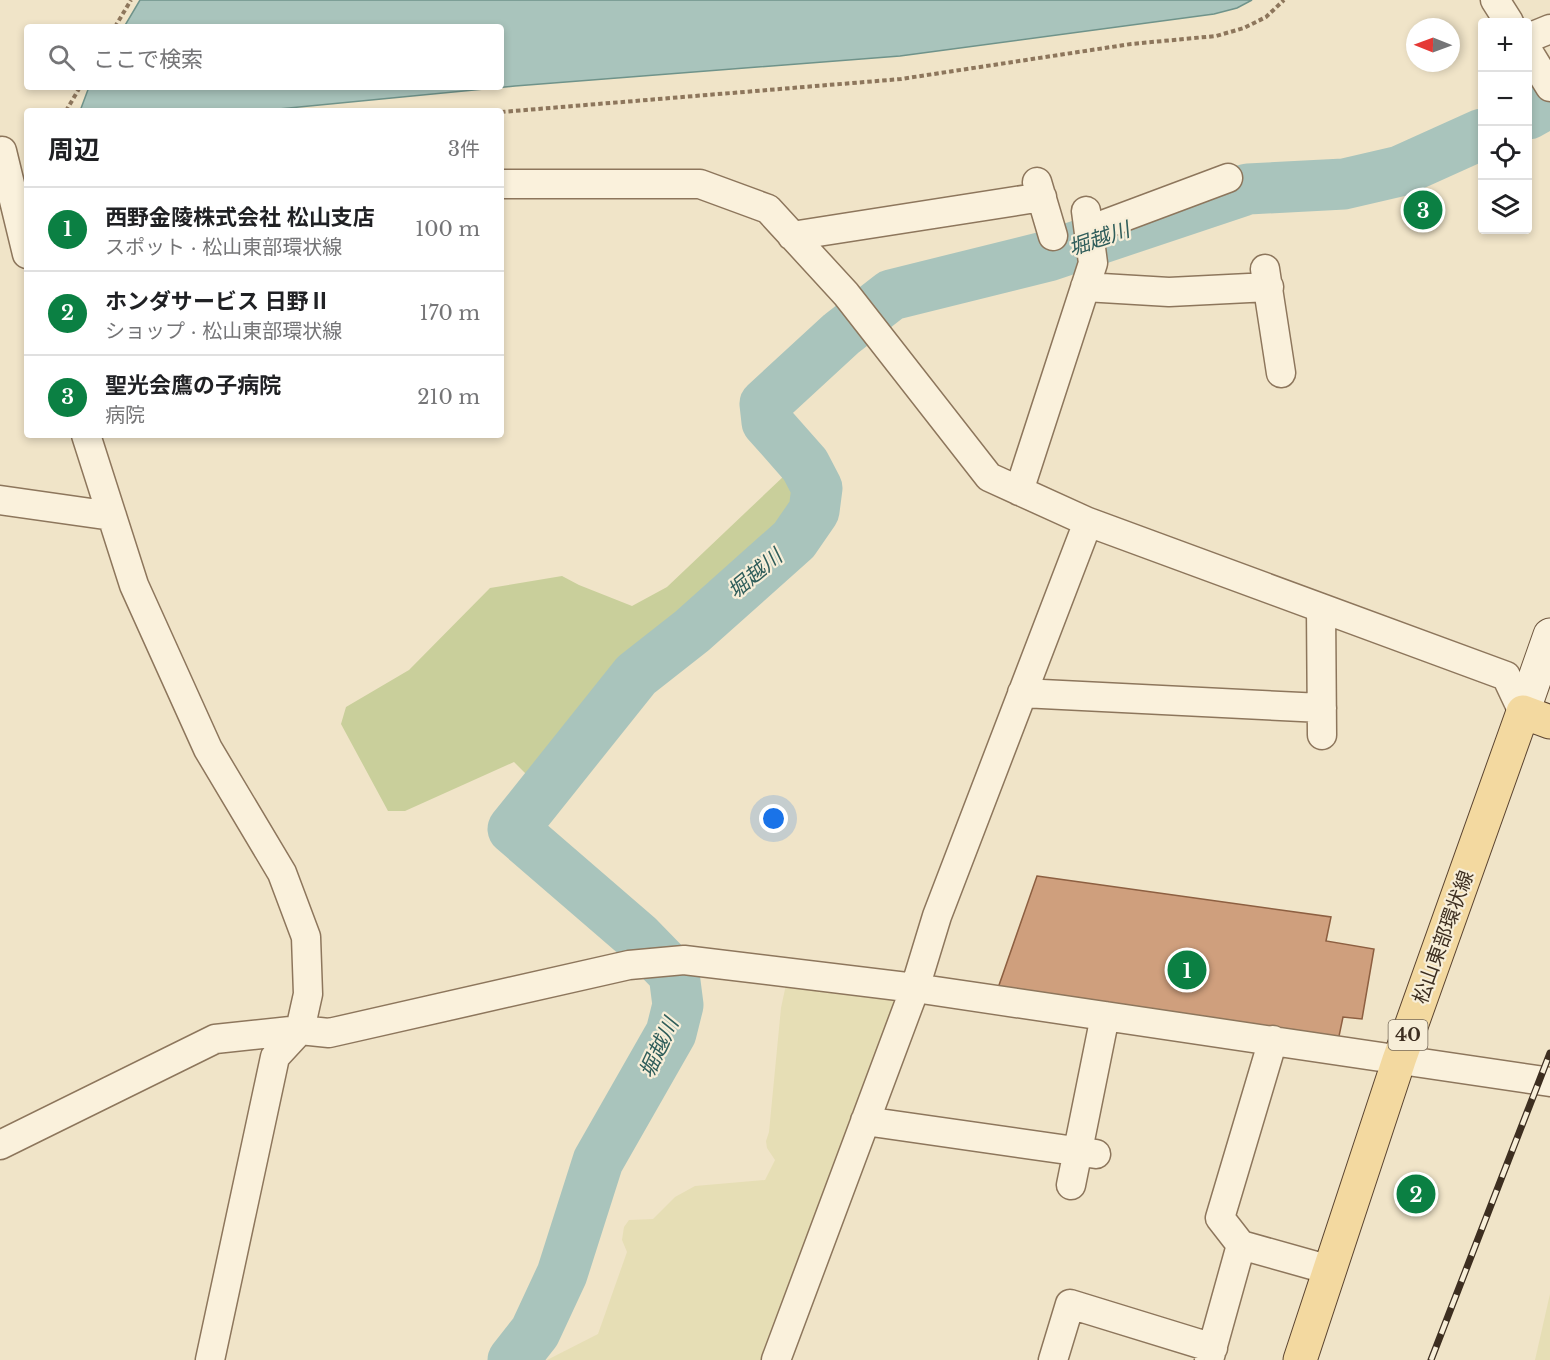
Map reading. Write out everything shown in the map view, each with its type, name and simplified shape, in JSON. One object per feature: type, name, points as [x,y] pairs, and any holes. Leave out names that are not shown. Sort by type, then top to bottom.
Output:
[{"type":"main road","points":[[1537,717],[1550,634]]},
{"type":"main road","name":"松山東部環状線","points":[[1300,1360],[1399,1060],[1537,717]]},
{"type":"street","points":[[1495,0],[1506,18]]},
{"type":"street","points":[[1532,36],[1550,29]]},
{"type":"street","points":[[1532,59],[1550,87]]},
{"type":"street","points":[[10,152],[24,236]]},
{"type":"street","points":[[1019,491],[1093,263],[1087,220],[1228,178]]},
{"type":"street","points":[[504,184],[700,184],[768,209],[846,294],[989,477],[1088,522],[1506,676],[1537,717]]},
{"type":"street","points":[[792,236],[1040,190],[1053,236]]},
{"type":"street","points":[[1085,287],[1169,292],[1267,278],[1281,373]]},
{"type":"street","points":[[87,438],[134,585],[208,749],[282,873],[306,937],[308,994],[300,1030],[275,1057],[210,1360]]},
{"type":"street","points":[[0,500],[112,516]]},
{"type":"street","points":[[776,1360],[915,988],[937,916],[1088,522]]},
{"type":"street","points":[[1022,693],[1323,721],[1321,608]]},
{"type":"street","points":[[0,1145],[215,1039],[300,1030],[329,1034],[618,967],[684,960],[915,988],[1550,1082]]},
{"type":"street","points":[[1071,1185],[1087,1153],[1105,1016]]},
{"type":"street","points":[[1273,1040],[1220,1218],[1241,1245],[1330,1270]]},
{"type":"street","points":[[865,1121],[1087,1153]]},
{"type":"street","points":[[1053,1360],[1070,1304],[1211,1354],[1241,1245]]},
{"type":"path","points":[[118,24],[131,0]]},
{"type":"path","points":[[504,112],[901,79],[1131,44],[1216,36],[1244,28],[1266,17],[1284,0]]},
{"type":"path","points":[[68,108],[78,90]]},
{"type":"shaded area","points":[[787,980],[898,994],[765,1360],[547,1360],[598,1334],[627,1252],[622,1240],[624,1227],[629,1220],[653,1219],[675,1197],[695,1186],[765,1180],[775,1160],[767,1148],[766,1141],[769,1132],[781,1008]]},
{"type":"shaded area","points":[[1550,1294],[1550,1360],[1535,1360]]},
{"type":"green space","points":[[785,475],[799,480],[803,507],[787,534],[630,670],[533,781],[514,762],[405,811],[388,811],[341,724],[346,707],[409,670],[490,588],[562,576],[632,606],[667,587]]},
{"type":"water","points":[[140,0],[1252,0],[1237,8],[1214,14],[900,56],[504,87],[504,24],[126,24]]},
{"type":"water","points":[[88,90],[474,90],[289,108],[81,108]]},
{"type":"building","points":[[1037,876],[1331,917],[1326,941],[1374,949],[1362,1019],[1343,1017],[1338,1041],[997,991]]},
{"type":"waterway","name":"堀越川","points":[[1532,112],[1550,102]]},
{"type":"waterway","name":"堀越川","points":[[513,1360],[535,1332],[562,1274],[598,1161],[671,1033],[678,1005],[674,974],[638,937],[513,829],[636,675],[692,631],[794,540],[814,511],[817,488],[805,465],[767,422],[765,404],[841,334],[891,295],[1048,256],[1248,189],[1344,184],[1400,171],[1478,136]]},
{"type":"railway","points":[[1431,1360],[1550,1053]]},
{"type":"place","name":"聖光会鷹の子病院","points":[[1423,210]]},
{"type":"place","name":"西野金陵株式会社 松山支店","points":[[1187,970]]},
{"type":"place","name":"ホンダサービス 日野Ⅱ","points":[[1416,1194]]}]
